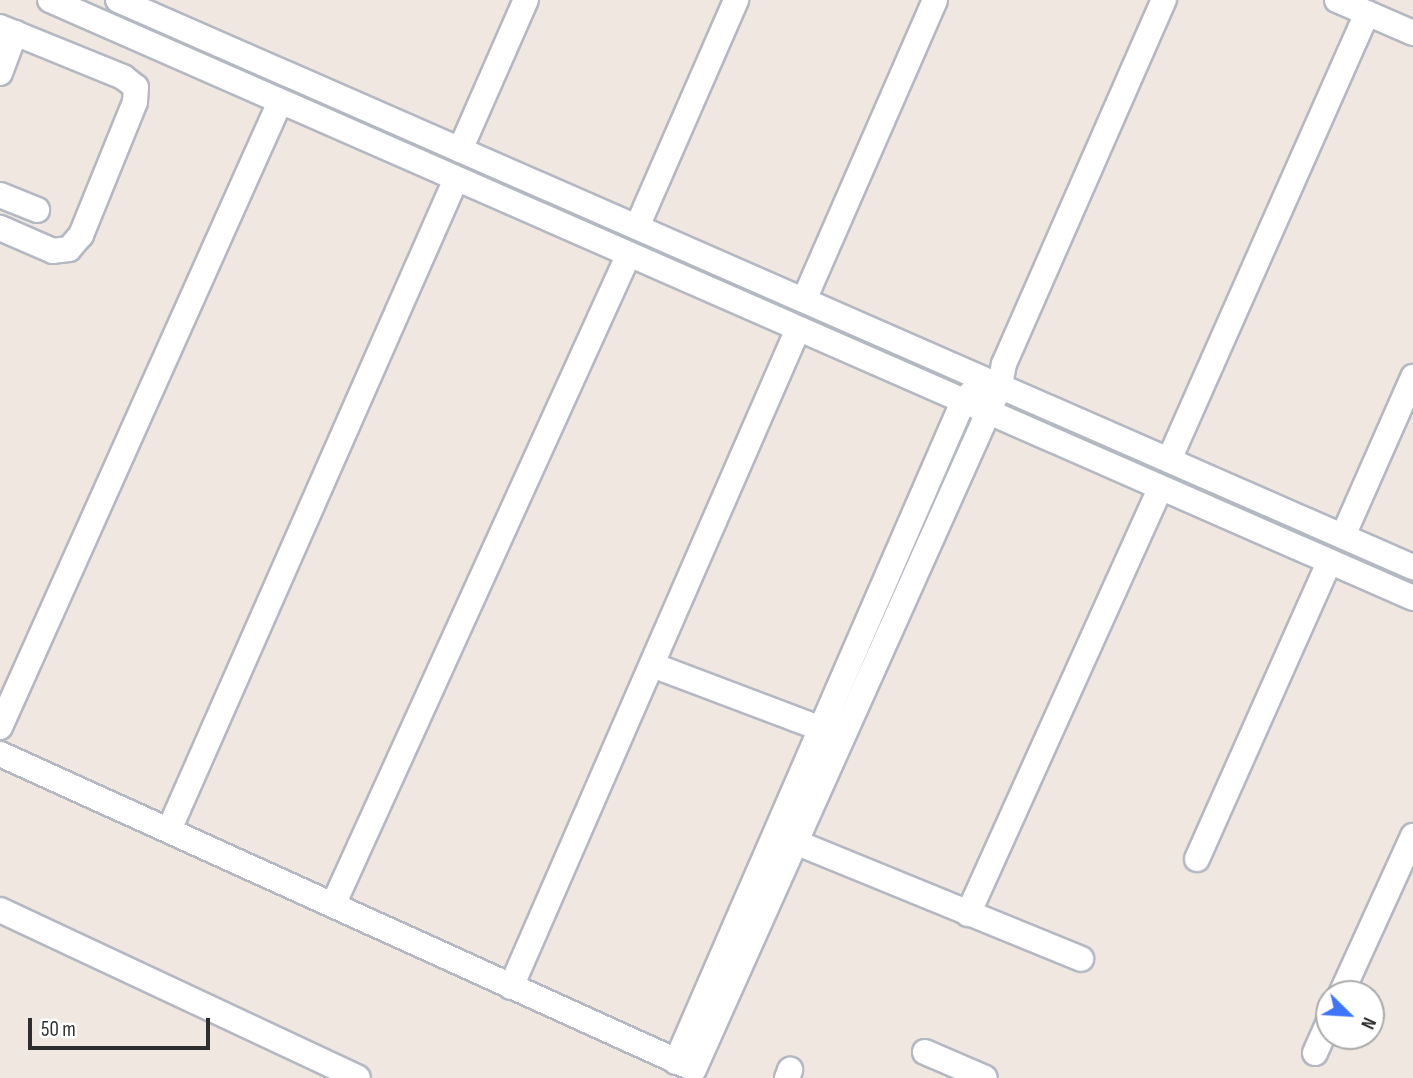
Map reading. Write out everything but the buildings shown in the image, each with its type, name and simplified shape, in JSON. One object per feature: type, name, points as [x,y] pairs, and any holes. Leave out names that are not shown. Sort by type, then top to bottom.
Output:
[{"type":"street","points":[[50,0],[987,415],[1413,598]]},
{"type":"street","points":[[118,0],[804,300],[996,376],[1169,460],[1413,567]]},
{"type":"street","points":[[460,150],[526,0]]},
{"type":"street","points":[[637,227],[736,0]]},
{"type":"street","points":[[804,300],[935,0]]},
{"type":"street","points":[[676,1062],[987,415],[996,376],[1164,0]]},
{"type":"street","points":[[1337,0],[1413,33]]},
{"type":"street","points":[[1169,460],[1367,13]]},
{"type":"street","points":[[0,73],[8,30],[123,77],[136,87],[135,102],[81,235],[69,249],[53,251],[0,228]]},
{"type":"street","points":[[0,727],[281,102]]},
{"type":"street","points":[[169,830],[456,179]]},
{"type":"street","points":[[0,195],[37,210]]},
{"type":"street","points":[[333,905],[628,256]]},
{"type":"street","points":[[511,987],[655,666],[797,331]]},
{"type":"street","points":[[0,754],[694,1069],[795,842],[832,734],[962,404],[996,376]]},
{"type":"street","points":[[1343,536],[1413,377]]},
{"type":"street","points":[[968,914],[1160,489]]},
{"type":"street","points":[[1197,859],[1329,562]]},
{"type":"street","points":[[655,666],[832,734]]},
{"type":"street","points":[[1348,980],[1413,836]]},
{"type":"street","points":[[795,842],[1081,960]]},
{"type":"street","points":[[0,910],[317,1069],[358,1078]]},
{"type":"street","points":[[925,1052],[985,1078]]}]
